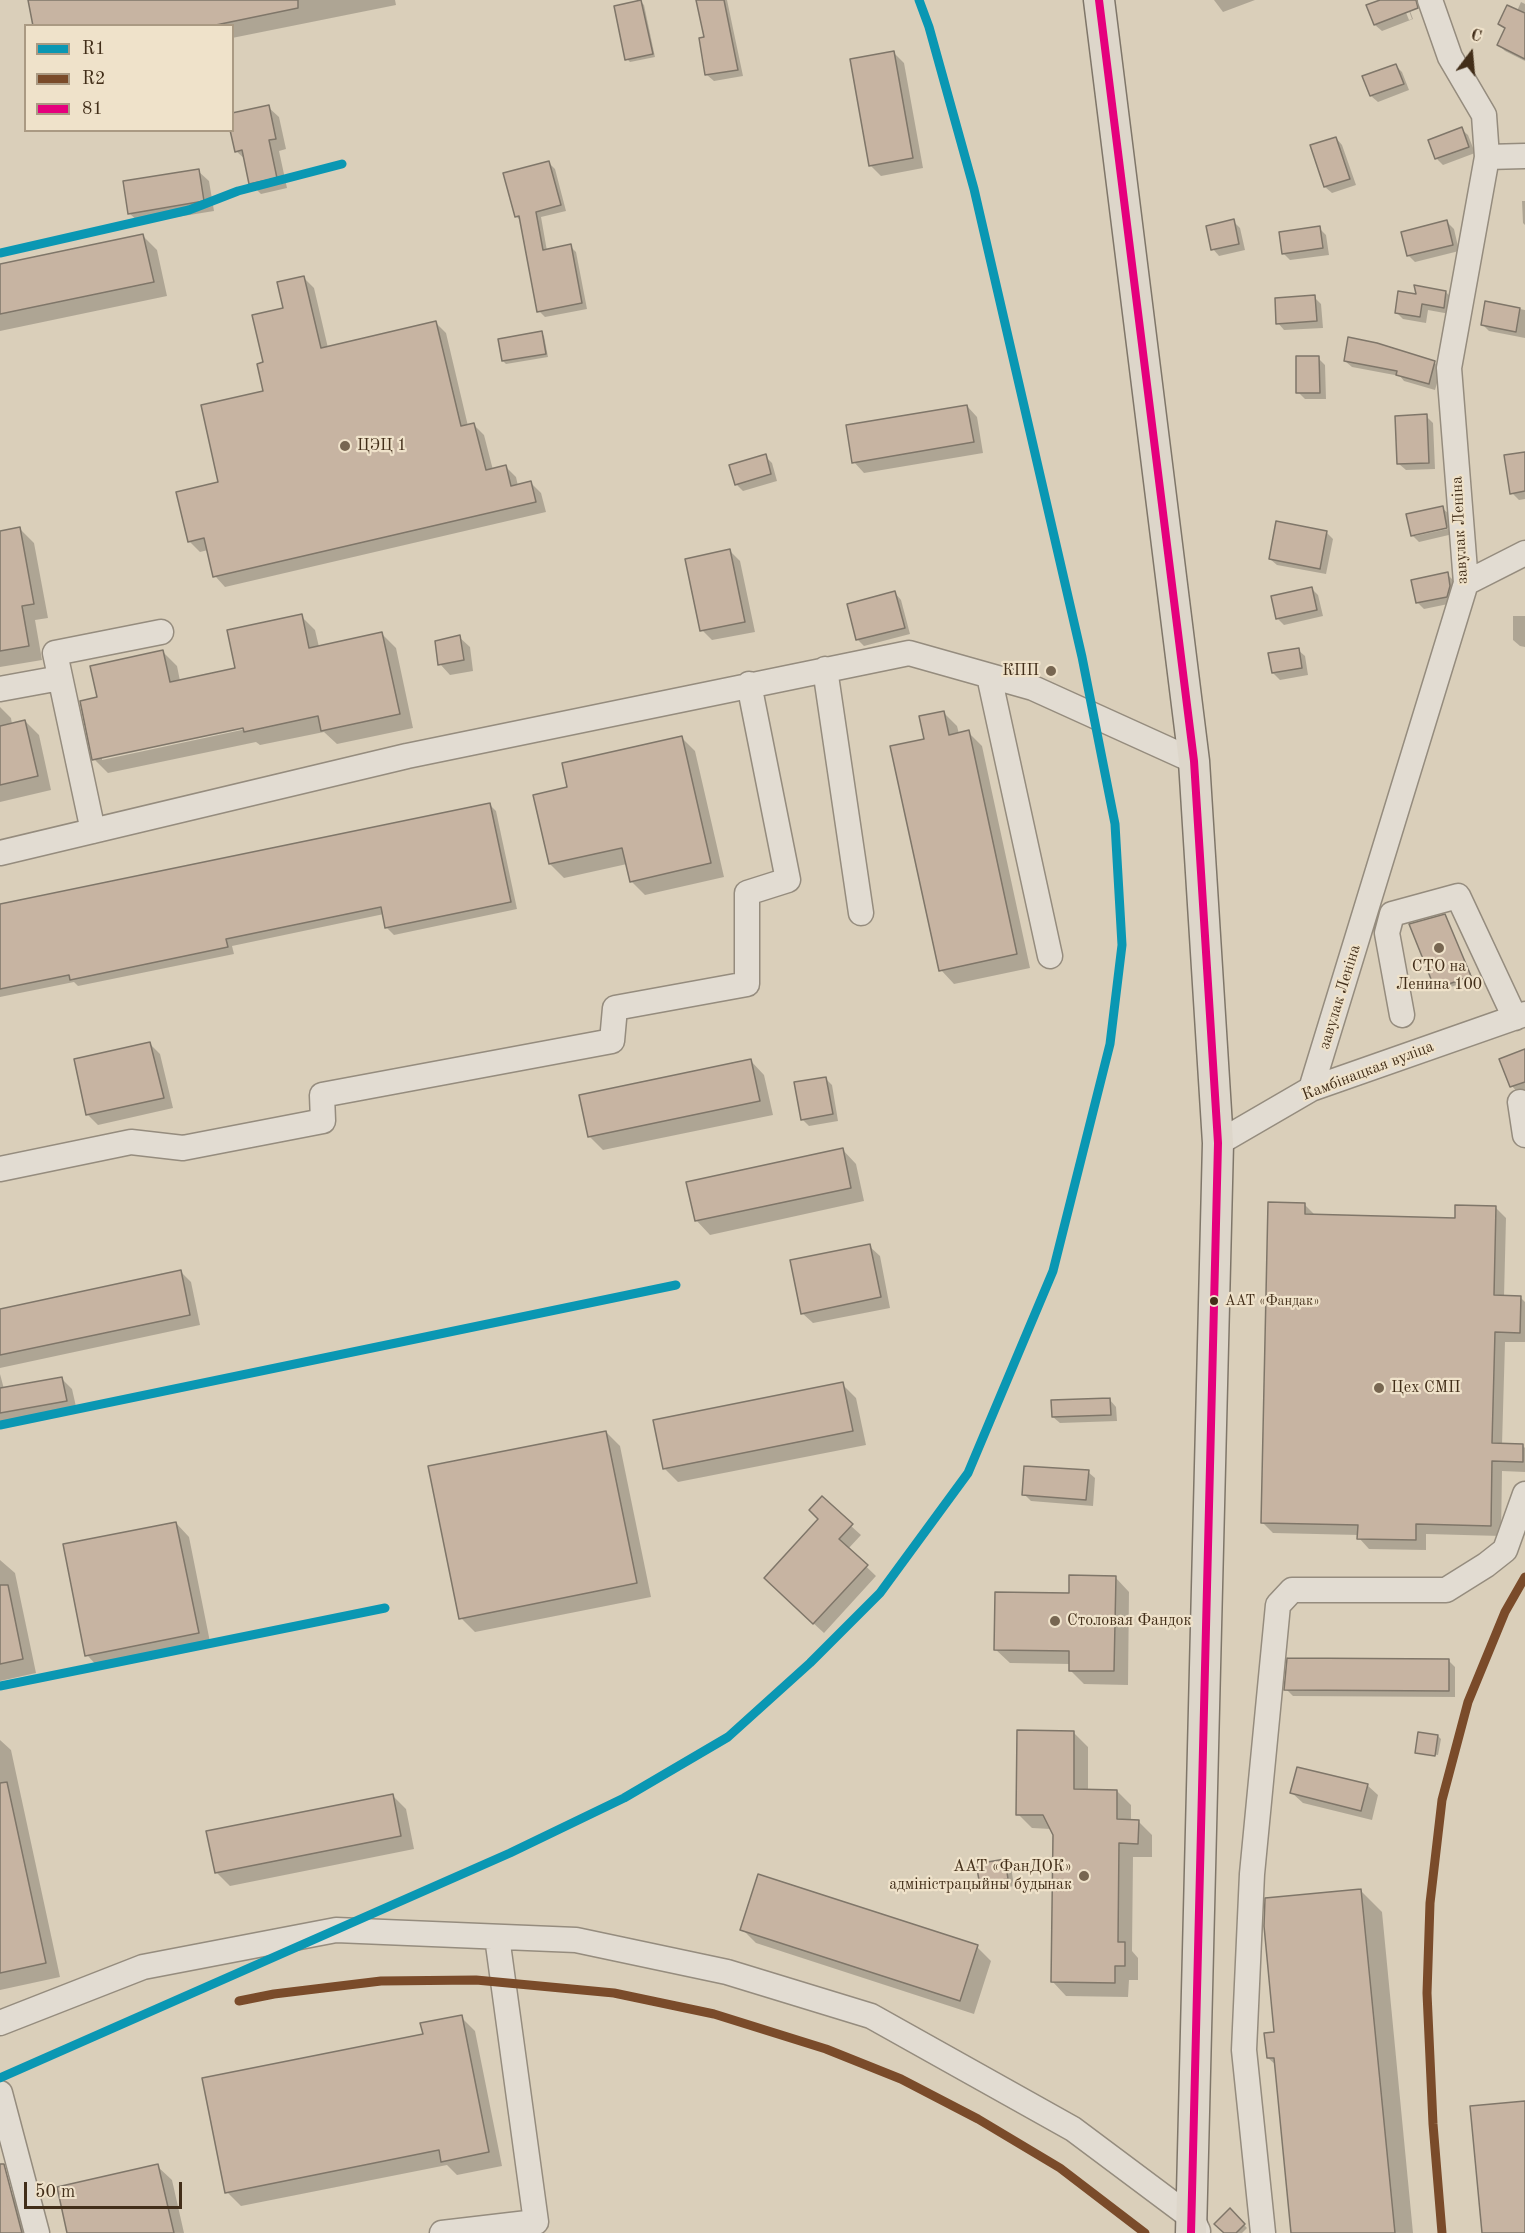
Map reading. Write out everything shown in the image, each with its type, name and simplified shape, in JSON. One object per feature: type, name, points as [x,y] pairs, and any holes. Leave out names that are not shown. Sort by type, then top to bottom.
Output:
[{"type":"main road","points":[[1099,0],[1194,761],[1218,1143],[1194,2228]]},
{"type":"street","name":"завулак Леніна","points":[[1311,1089],[1466,583],[1449,368],[1487,157],[1484,115],[1450,57],[1430,0]]},
{"type":"street","points":[[1487,157],[1525,156]]},
{"type":"street","points":[[1466,583],[1525,553]]},
{"type":"street","points":[[93,831],[55,653],[161,632]]},
{"type":"street","points":[[0,853],[407,756],[909,653],[1033,688],[1194,761]]},
{"type":"street","points":[[825,669],[861,913]]},
{"type":"street","points":[[989,676],[1050,956]]},
{"type":"street","points":[[0,689],[60,678]]},
{"type":"street","points":[[0,1169],[131,1142],[183,1148],[323,1121],[322,1095],[612,1041],[615,1008],[747,984],[747,893],[788,880],[749,684]]},
{"type":"street","points":[[1402,1015],[1387,933],[1392,914],[1458,896],[1520,1016]]},
{"type":"street","name":"Камбінацкая вуліца","points":[[1218,1143],[1311,1089],[1520,1016]]},
{"type":"street","points":[[1520,1102],[1525,1136]]},
{"type":"street","points":[[1263,2233],[1244,2050],[1252,1874],[1278,1605],[1292,1590],[1446,1590],[1505,1550],[1525,1494]]},
{"type":"street","points":[[0,2023],[143,1967],[336,1930],[576,1941],[727,1972],[872,2016],[1073,2129],[1194,2228]]},
{"type":"street","points":[[442,2233],[536,2222],[497,1937]]},
{"type":"street","points":[[0,2093],[37,2233]]},
{"type":"building","points":[[28,0],[298,0],[298,8],[221,24],[33,24]]},
{"type":"building","points":[[641,0],[653,54],[625,60],[614,6]]},
{"type":"building","points":[[696,0],[724,0],[738,70],[705,75],[699,38],[704,37]]},
{"type":"building","points":[[1380,0],[1416,0],[1418,8],[1374,25],[1366,5]]},
{"type":"building","points":[[1507,5],[1525,13],[1525,59],[1497,45],[1505,28],[1498,24]]},
{"type":"building","points":[[894,51],[913,158],[869,166],[850,59]]},
{"type":"building","points":[[1396,64],[1404,84],[1370,96],[1362,76]]},
{"type":"building","points":[[269,105],[276,139],[269,140],[277,178],[249,184],[242,150],[235,152],[230,132],[234,132],[234,113]]},
{"type":"building","points":[[1462,127],[1469,147],[1435,159],[1428,140]]},
{"type":"building","points":[[1336,137],[1350,179],[1324,187],[1310,145]]},
{"type":"building","points":[[549,161],[561,205],[536,212],[543,250],[571,244],[582,303],[537,312],[519,216],[515,217],[503,173]]},
{"type":"building","points":[[199,169],[204,201],[128,214],[123,181]]},
{"type":"building","points":[[1234,219],[1239,244],[1211,250],[1206,226]]},
{"type":"building","points":[[1447,220],[1453,245],[1407,256],[1401,232]]},
{"type":"building","points":[[1320,226],[1323,248],[1282,254],[1279,232]]},
{"type":"building","points":[[143,234],[154,282],[0,314],[0,264]]},
{"type":"building","name":"ЦЭЦ 1","points":[[304,276],[321,348],[436,321],[461,426],[474,423],[486,470],[506,465],[511,486],[531,481],[536,502],[213,577],[204,538],[188,542],[176,492],[218,482],[201,405],[263,391],[257,364],[263,362],[252,315],[283,308],[277,282]]},
{"type":"building","points":[[1414,285],[1446,291],[1444,308],[1422,304],[1420,317],[1395,313],[1398,291],[1416,294]]},
{"type":"building","points":[[1315,295],[1317,321],[1276,324],[1275,298]]},
{"type":"building","points":[[1485,301],[1520,308],[1516,332],[1481,325]]},
{"type":"building","points":[[542,331],[546,354],[502,361],[498,339]]},
{"type":"building","points":[[1348,337],[1377,343],[1435,361],[1429,384],[1396,375],[1397,371],[1344,361]]},
{"type":"building","points":[[1296,356],[1319,356],[1320,393],[1296,393]]},
{"type":"building","points":[[967,405],[974,442],[852,463],[846,425]]},
{"type":"building","points":[[1427,414],[1429,463],[1397,464],[1395,416]]},
{"type":"building","points":[[1525,452],[1525,491],[1510,494],[1504,455]]},
{"type":"building","points":[[766,454],[771,474],[735,485],[729,465]]},
{"type":"building","points":[[1443,506],[1447,528],[1411,536],[1406,514]]},
{"type":"building","points":[[1276,521],[1327,531],[1320,569],[1269,559]]},
{"type":"building","points":[[20,527],[34,604],[22,606],[29,646],[0,651],[0,531]]},
{"type":"building","points":[[730,549],[745,622],[700,631],[685,559]]},
{"type":"building","points":[[1448,572],[1450,586],[1447,597],[1416,603],[1411,580]]},
{"type":"building","points":[[1312,587],[1317,610],[1276,619],[1271,596]]},
{"type":"building","points":[[895,591],[905,628],[856,640],[847,604]]},
{"type":"building","points":[[302,614],[309,648],[382,632],[400,714],[321,731],[318,716],[244,732],[243,728],[92,760],[80,701],[97,697],[90,666],[163,650],[170,682],[235,668],[227,630]]},
{"type":"building","points":[[460,635],[464,660],[438,665],[435,641]]},
{"type":"building","points":[[1299,648],[1302,668],[1272,673],[1268,653]]},
{"type":"building","points":[[944,711],[949,735],[969,730],[1017,954],[939,971],[890,746],[924,739],[919,716]]},
{"type":"building","points":[[25,720],[38,776],[0,785],[0,726]]},
{"type":"building","points":[[682,736],[711,863],[630,882],[622,848],[549,864],[533,795],[567,787],[562,763]]},
{"type":"building","points":[[490,803],[511,902],[385,928],[381,907],[226,939],[228,947],[70,980],[69,975],[0,989],[0,904]]},
{"type":"building","name":"СТО на Ленина 100","points":[[1445,914],[1471,976],[1435,989],[1409,924]]},
{"type":"building","points":[[150,1042],[164,1098],[86,1115],[74,1059]]},
{"type":"building","points":[[1525,1049],[1525,1082],[1510,1087],[1499,1059]]},
{"type":"building","points":[[751,1059],[760,1101],[588,1137],[579,1095]]},
{"type":"building","points":[[826,1077],[833,1114],[801,1120],[794,1082]]},
{"type":"building","points":[[843,1148],[851,1188],[695,1221],[686,1182]]},
{"type":"building","name":"Цех СМП","points":[[1268,1202],[1305,1203],[1305,1214],[1455,1218],[1455,1205],[1496,1206],[1494,1295],[1521,1296],[1520,1333],[1495,1332],[1492,1443],[1523,1444],[1523,1462],[1492,1461],[1491,1526],[1416,1524],[1416,1540],[1357,1539],[1358,1525],[1261,1523]]},
{"type":"building","points":[[870,1244],[881,1297],[801,1314],[790,1260]]},
{"type":"building","points":[[181,1270],[190,1315],[0,1355],[0,1309]]},
{"type":"building","points":[[62,1377],[67,1401],[0,1413],[0,1388]]},
{"type":"building","points":[[843,1382],[853,1431],[663,1469],[653,1420]]},
{"type":"building","points":[[1110,1398],[1111,1415],[1052,1417],[1051,1400]]},
{"type":"building","points":[[606,1431],[637,1583],[459,1619],[428,1466]]},
{"type":"building","points":[[1024,1466],[1089,1470],[1086,1500],[1022,1495]]},
{"type":"building","points":[[822,1496],[853,1524],[839,1539],[868,1565],[813,1624],[764,1578],[818,1519],[809,1510]]},
{"type":"building","points":[[176,1522],[199,1633],[85,1656],[63,1544]]},
{"type":"building","name":"Столовая Фандок","points":[[1069,1575],[1116,1576],[1114,1671],[1069,1671],[1069,1651],[994,1650],[995,1592],[1069,1593]]},
{"type":"building","points":[[0,1585],[8,1585],[23,1659],[0,1664]]},
{"type":"building","points":[[1287,1658],[1449,1659],[1449,1691],[1284,1690]]},
{"type":"building","points":[[1017,1730],[1074,1731],[1074,1789],[1117,1790],[1117,1819],[1139,1820],[1138,1844],[1119,1843],[1118,1942],[1125,1942],[1125,1966],[1115,1966],[1115,1983],[1051,1982],[1053,1835],[1043,1815],[1016,1815]]},
{"type":"building","points":[[1418,1732],[1438,1735],[1435,1756],[1415,1753]]},
{"type":"building","points":[[1297,1767],[1368,1784],[1361,1811],[1290,1793]]},
{"type":"building","points":[[7,1782],[46,1963],[0,1973],[0,1783]]},
{"type":"building","points":[[393,1794],[401,1836],[215,1873],[206,1831]]},
{"type":"building","points":[[1005,1859],[1008,1879],[980,1885],[976,1864]]},
{"type":"building","points":[[758,1874],[978,1945],[960,2001],[740,1930]]},
{"type":"building","points":[[1361,1889],[1395,2233],[1291,2233],[1274,2058],[1267,2058],[1264,2033],[1274,2032],[1264,1926],[1265,1898]]},
{"type":"building","points":[[462,2015],[489,2152],[441,2162],[439,2150],[225,2193],[202,2078],[423,2034],[420,2023]]},
{"type":"building","points":[[1525,2101],[1525,2233],[1482,2233],[1470,2106]]},
{"type":"building","points":[[0,2164],[4,2164],[22,2233],[0,2233]]},
{"type":"building","points":[[158,2164],[174,2233],[67,2233],[57,2187]]},
{"type":"building","points":[[1230,2208],[1245,2224],[1236,2233],[1224,2233],[1214,2224]]},
{"type":"transit line","name":"R1","points":[[0,2078],[510,1853],[624,1798],[728,1737],[810,1663],[880,1593],[968,1473],[1053,1271],[1110,1044],[1122,945],[1115,824],[1082,657],[974,189],[929,27],[919,0]]},
{"type":"transit line","name":"81","points":[[1099,0],[1194,761],[1218,1143],[1191,2233]]},
{"type":"transit line","name":"R1","points":[[0,253],[189,210],[238,191],[342,164]]},
{"type":"transit line","name":"R1","points":[[0,1425],[676,1285]]},
{"type":"transit line","name":"R2","points":[[1442,2233],[1433,2124],[1427,1993],[1430,1903],[1442,1800],[1468,1702],[1505,1612],[1525,1577]]},
{"type":"transit line","name":"R1","points":[[0,1686],[385,1608]]},
{"type":"transit line","name":"R2","points":[[239,2001],[274,1994],[381,1981],[476,1980],[614,1993],[714,2014],[826,2049],[901,2079],[978,2119],[1060,2168],[1145,2233]]},
{"type":"place","name":"ЦЭЦ 1","points":[[345,446]]},
{"type":"place","name":"КПП","points":[[1051,671]]},
{"type":"place","name":"СТО на Ленина 100","points":[[1439,948]]},
{"type":"place","name":"ААТ «Фандак»","points":[[1214,1301]]},
{"type":"place","name":"Цех СМП","points":[[1379,1388]]},
{"type":"place","name":"Столовая Фандок","points":[[1055,1621]]},
{"type":"place","name":"ААТ «ФанДОК» адміністрацыйны будынак","points":[[1084,1876]]}]
